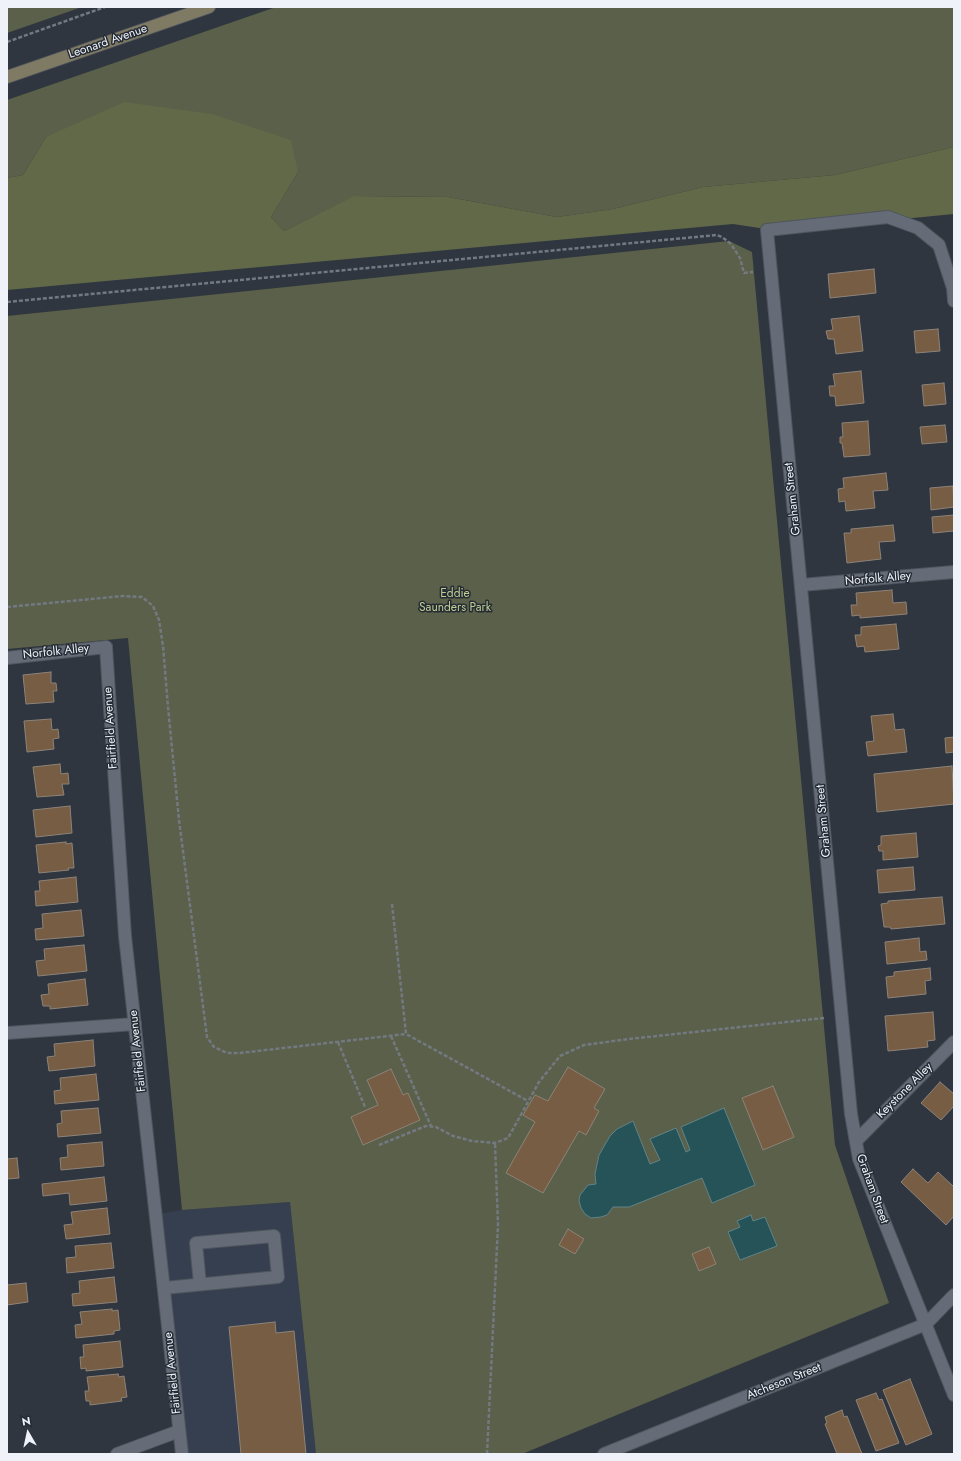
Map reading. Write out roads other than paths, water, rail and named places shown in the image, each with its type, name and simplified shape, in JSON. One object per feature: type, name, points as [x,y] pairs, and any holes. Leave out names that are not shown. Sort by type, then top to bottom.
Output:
[{"type":"street","name":"Leonard Avenue","points":[[7,77],[209,7]]},
{"type":"street","name":"Graham Street","points":[[954,301],[953,288],[939,245],[918,228],[888,217],[767,230],[851,1114],[859,1159],[954,1395]]},
{"type":"street","name":"Norfolk Alley","points":[[801,586],[954,572]]},
{"type":"street","name":"Norfolk Alley","points":[[7,658],[106,647]]},
{"type":"street","name":"Fairfield Avenue","points":[[106,647],[125,936],[182,1454]]},
{"type":"street","points":[[7,1033],[135,1024]]},
{"type":"street","name":"Keystone Alley","points":[[856,1141],[954,1042]]},
{"type":"street","points":[[164,1288],[278,1276],[274,1236],[196,1243],[200,1284]]},
{"type":"street","name":"Atcheson Street","points":[[604,1454],[926,1324],[954,1295]]},
{"type":"street","points":[[117,1454],[179,1431]]},
{"type":"park label","name":"Eddie Saunders Park","points":[[455,601]]}]
